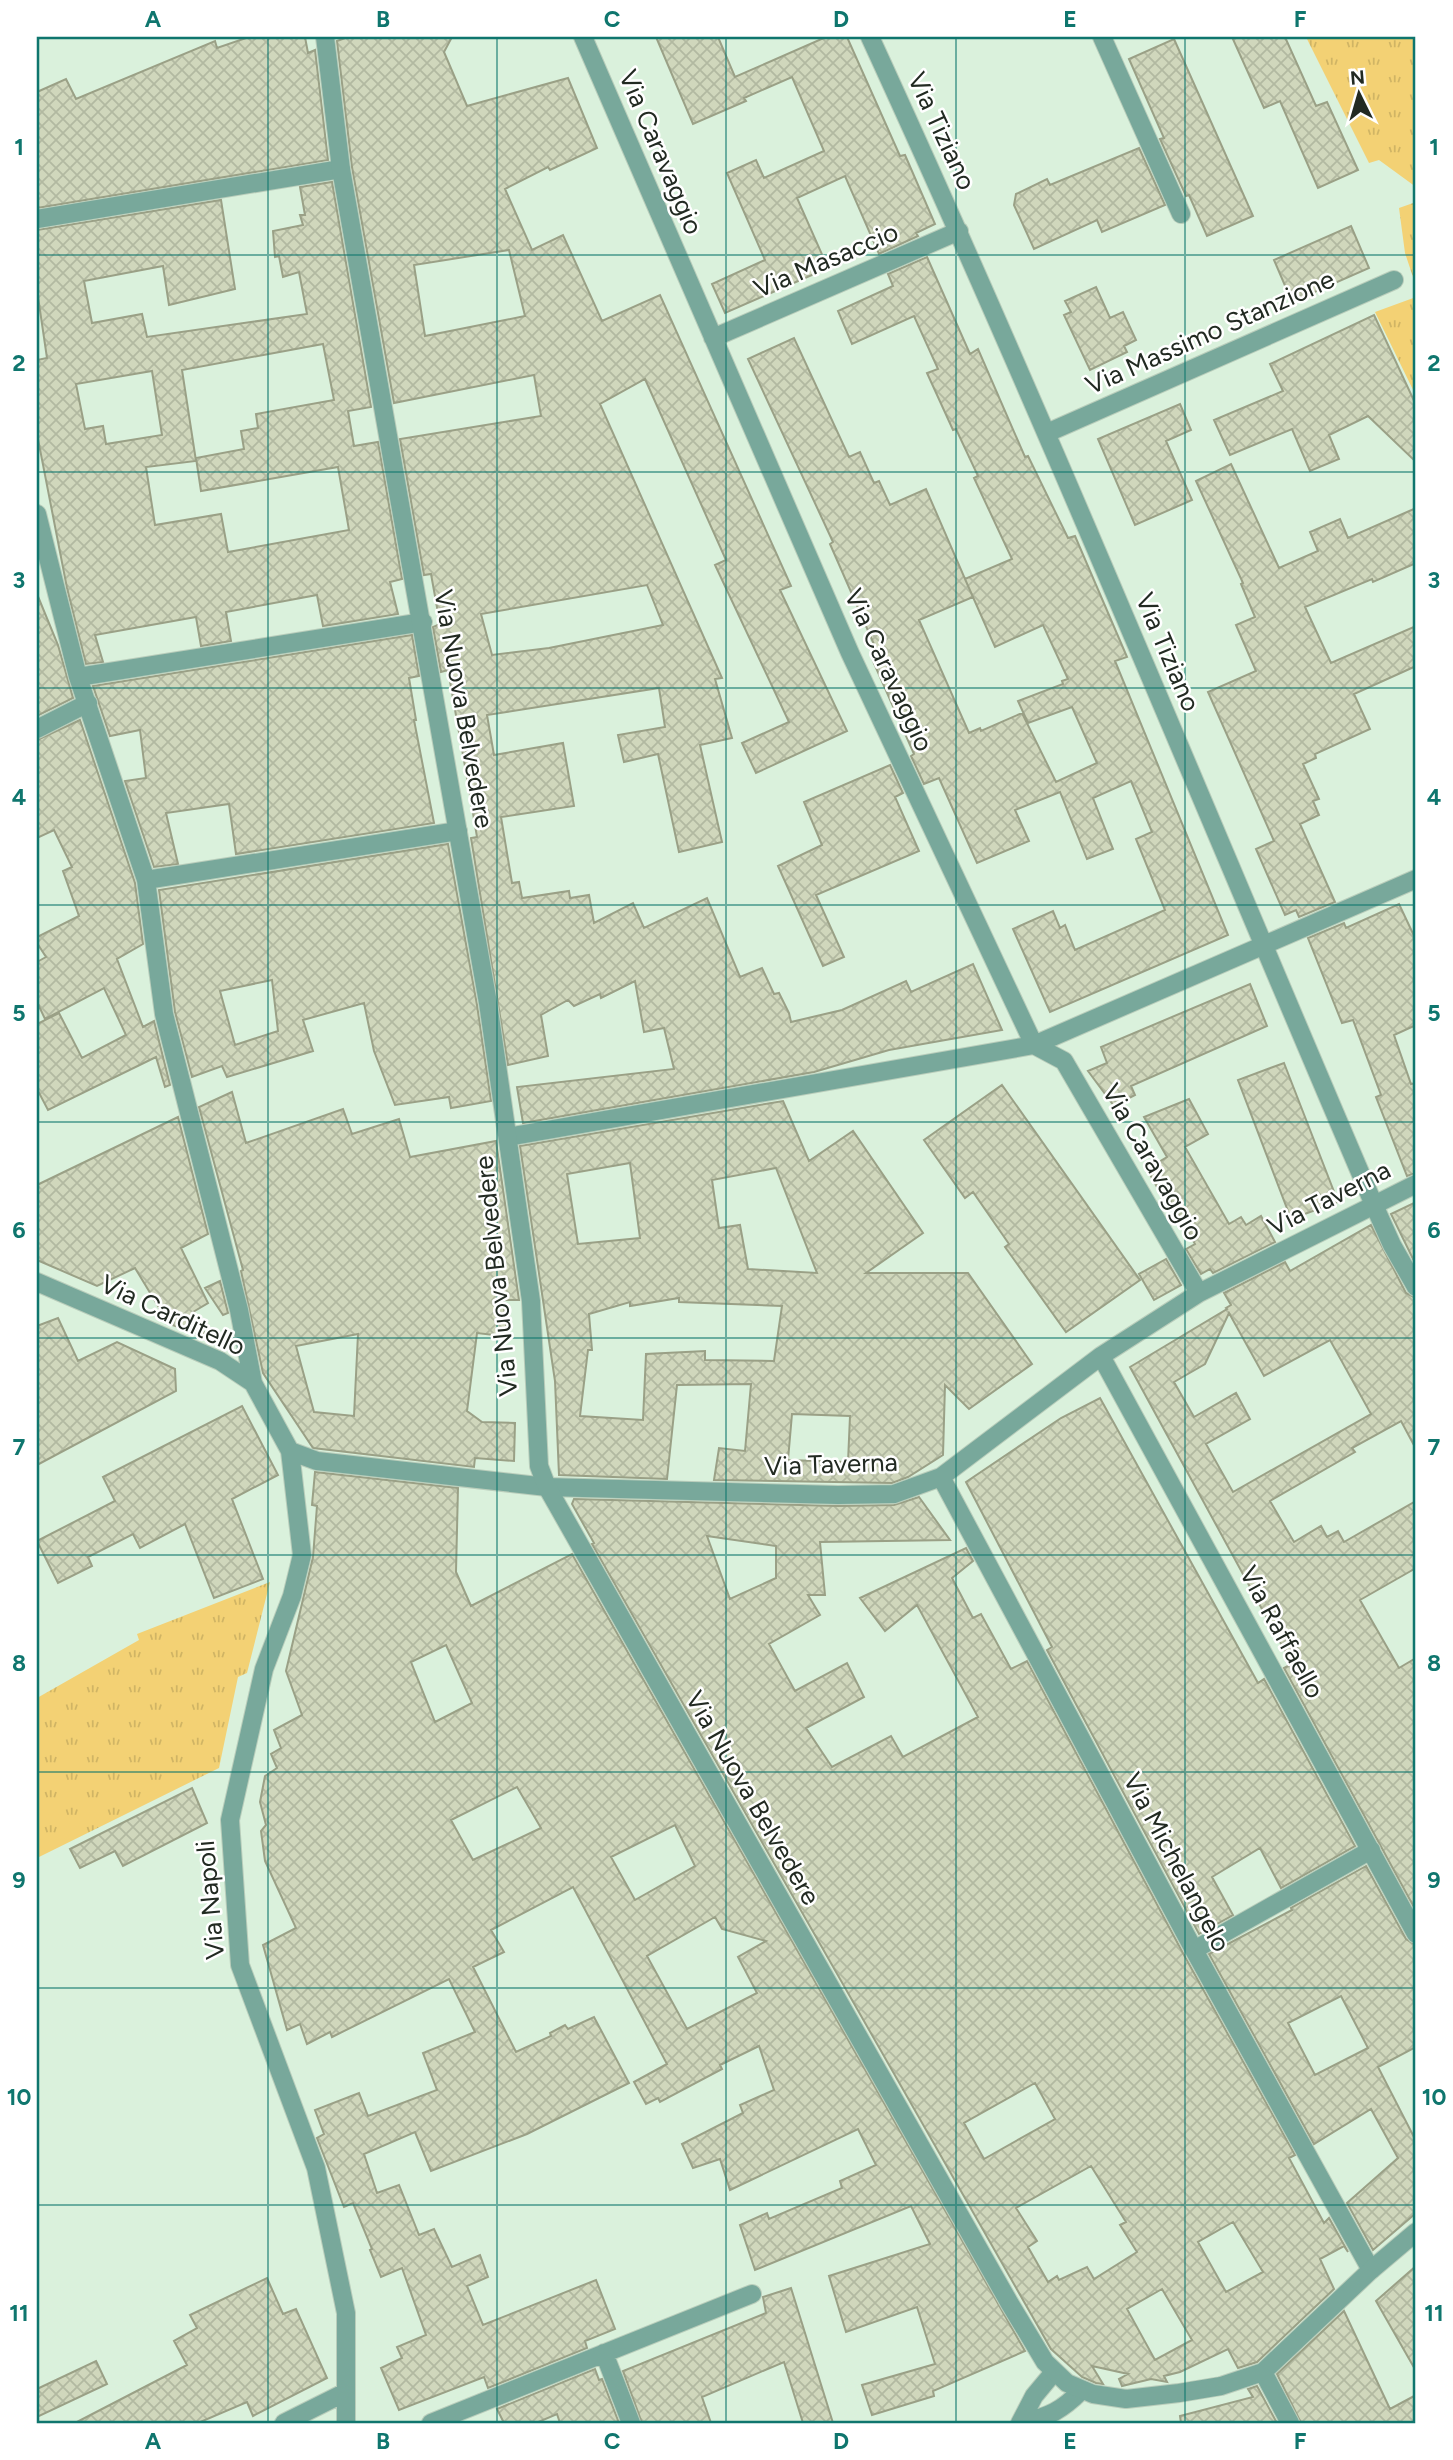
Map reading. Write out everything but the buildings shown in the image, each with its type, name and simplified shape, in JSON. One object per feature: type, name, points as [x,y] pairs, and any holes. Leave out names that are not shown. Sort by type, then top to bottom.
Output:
[{"type":"street","name":"Via Nuova Belvedere","points":[[325,37],[341,169],[423,622],[488,1003],[531,1301],[539,1466],[547,1487],[1010,2304],[1045,2362],[1068,2382]]},
{"type":"street","name":"Via Caravaggio","points":[[583,37],[850,653],[1034,1045],[1064,1061],[1199,1293]]},
{"type":"street","name":"Via Tiziano","points":[[870,37],[1047,433],[1374,1205],[1392,1245],[1416,1287]]},
{"type":"street","points":[[1102,37],[1181,214]]},
{"type":"street","points":[[37,219],[341,169]]},
{"type":"street","name":"Via Masaccio","points":[[713,338],[959,231]]},
{"type":"street","name":"Via Massimo Stanzione","points":[[1047,433],[1394,280]]},
{"type":"street","points":[[37,514],[78,677],[146,880],[164,1014],[239,1310],[253,1383]]},
{"type":"street","points":[[78,677],[423,622]]},
{"type":"street","points":[[37,729],[88,703]]},
{"type":"street","points":[[146,880],[458,831]]},
{"type":"street","points":[[508,1137],[1034,1045],[1416,879]]},
{"type":"street","name":"Via Taverna","points":[[290,1451],[317,1461],[547,1487],[838,1495],[894,1494],[941,1478],[1101,1356],[1199,1293],[1416,1184]]},
{"type":"street","name":"Via Carditello","points":[[37,1282],[220,1362],[253,1383],[290,1451]]},
{"type":"street","name":"Via Raffaello","points":[[1101,1356],[1416,1934]]},
{"type":"street","name":"Via Napoli","points":[[290,1451],[302,1555],[292,1596],[264,1669],[230,1820],[240,1965],[316,2168],[346,2313],[346,2423]]},
{"type":"street","name":"Via Michelangelo","points":[[941,1478],[1194,1950],[1371,2270]]},
{"type":"street","points":[[1194,1950],[1371,1850]]},
{"type":"street","points":[[1021,2423],[1034,2396],[1068,2382],[1126,2399],[1221,2386],[1263,2372],[1371,2270],[1416,2232]]},
{"type":"street","points":[[431,2423],[751,2294]]},
{"type":"street","points":[[604,2353],[632,2423]]},
{"type":"street","points":[[1263,2372],[1290,2423]]},
{"type":"street","points":[[1021,2423],[1050,2416],[1069,2404],[1068,2382]]},
{"type":"street","points":[[284,2423],[346,2392]]},
{"type":"green space","points":[[1306,37],[1416,37],[1416,187],[1379,160],[1369,163]]},
{"type":"green space","points":[[1416,202],[1416,286],[1405,253],[1399,208]]},
{"type":"green space","points":[[1416,297],[1416,396],[1375,312]]},
{"type":"green space","points":[[270,1582],[247,1673],[238,1677],[219,1768],[37,1858],[37,1698],[139,1640],[137,1634]]}]
